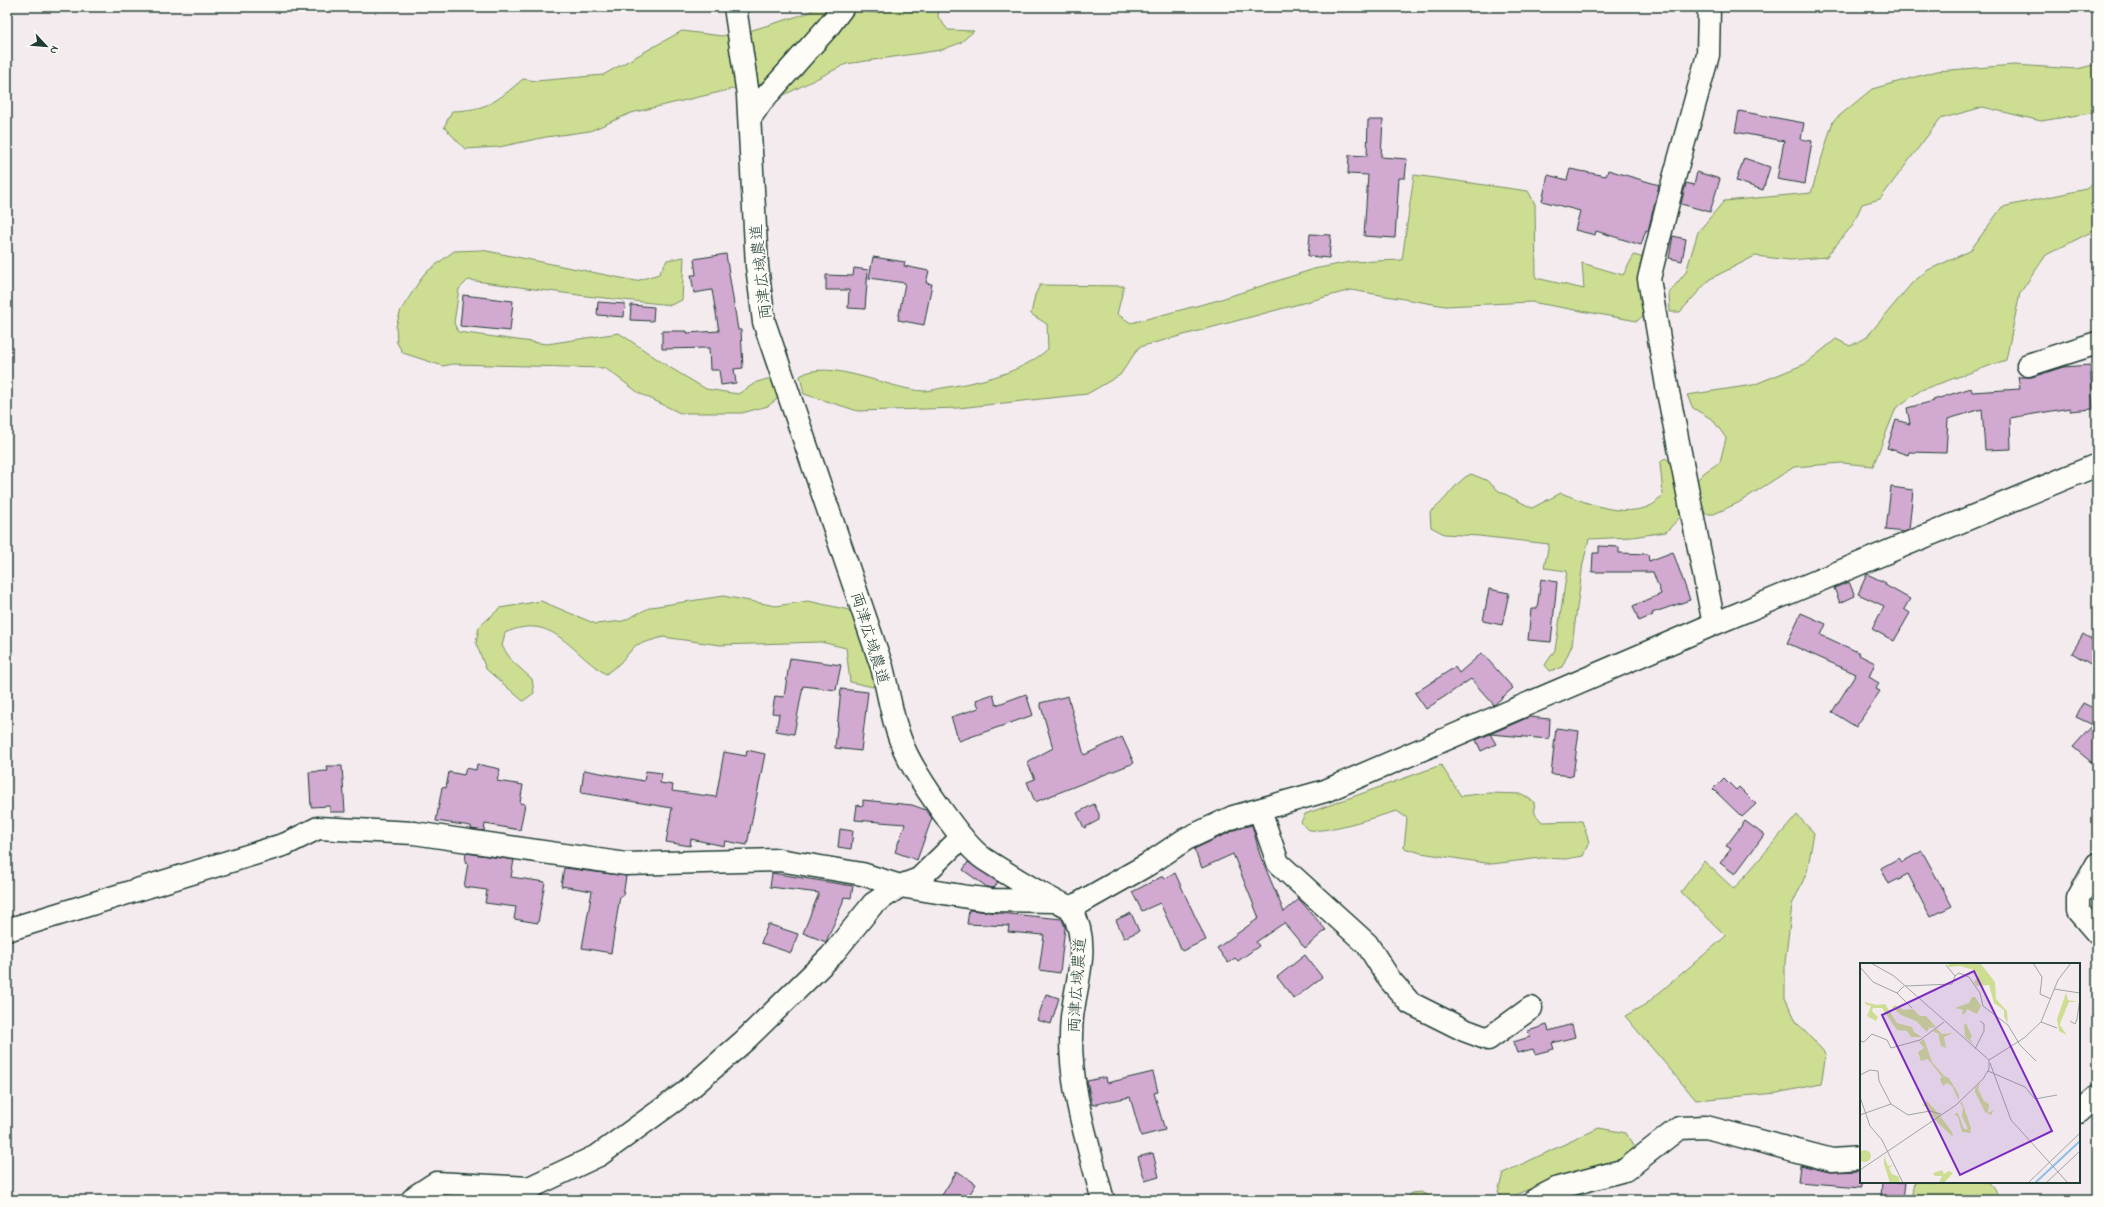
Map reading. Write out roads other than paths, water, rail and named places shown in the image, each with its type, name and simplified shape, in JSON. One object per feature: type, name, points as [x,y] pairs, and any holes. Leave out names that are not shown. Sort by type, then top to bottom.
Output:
[{"type":"street","name":"両津広域農道","points":[[735,7],[748,95],[757,266],[764,322],[880,660],[895,722],[905,751],[962,837],[983,858],[1062,904],[1081,928],[1081,960],[1072,1018],[1072,1054],[1079,1113],[1103,1200]]},
{"type":"street","points":[[750,118],[761,102],[828,27],[842,7]]},
{"type":"street","points":[[1709,7],[1708,55],[1674,178],[1649,279],[1668,392],[1714,624]]},
{"type":"street","points":[[2028,365],[2097,343]]},
{"type":"street","points":[[7,930],[286,844],[318,828],[414,832],[626,864],[779,860],[862,874],[900,886],[990,900],[1062,904],[1147,866],[1186,839],[1233,817],[1260,811],[1325,791],[1714,624],[2097,465]]},
{"type":"street","points":[[1260,811],[1278,863],[1367,944],[1390,980],[1410,1004],[1488,1040],[1531,1008]]},
{"type":"street","points":[[412,1200],[436,1183],[529,1188],[599,1155],[682,1095],[744,1041],[831,956],[873,904],[900,886],[919,879],[962,837]]},
{"type":"street","points":[[2097,864],[2078,898],[2078,911],[2097,933]]},
{"type":"street","points":[[2080,1111],[2097,1096]]},
{"type":"street","points":[[1535,1200],[1558,1188],[1625,1170],[1679,1128],[1706,1127],[1832,1160],[1860,1158]]}]
